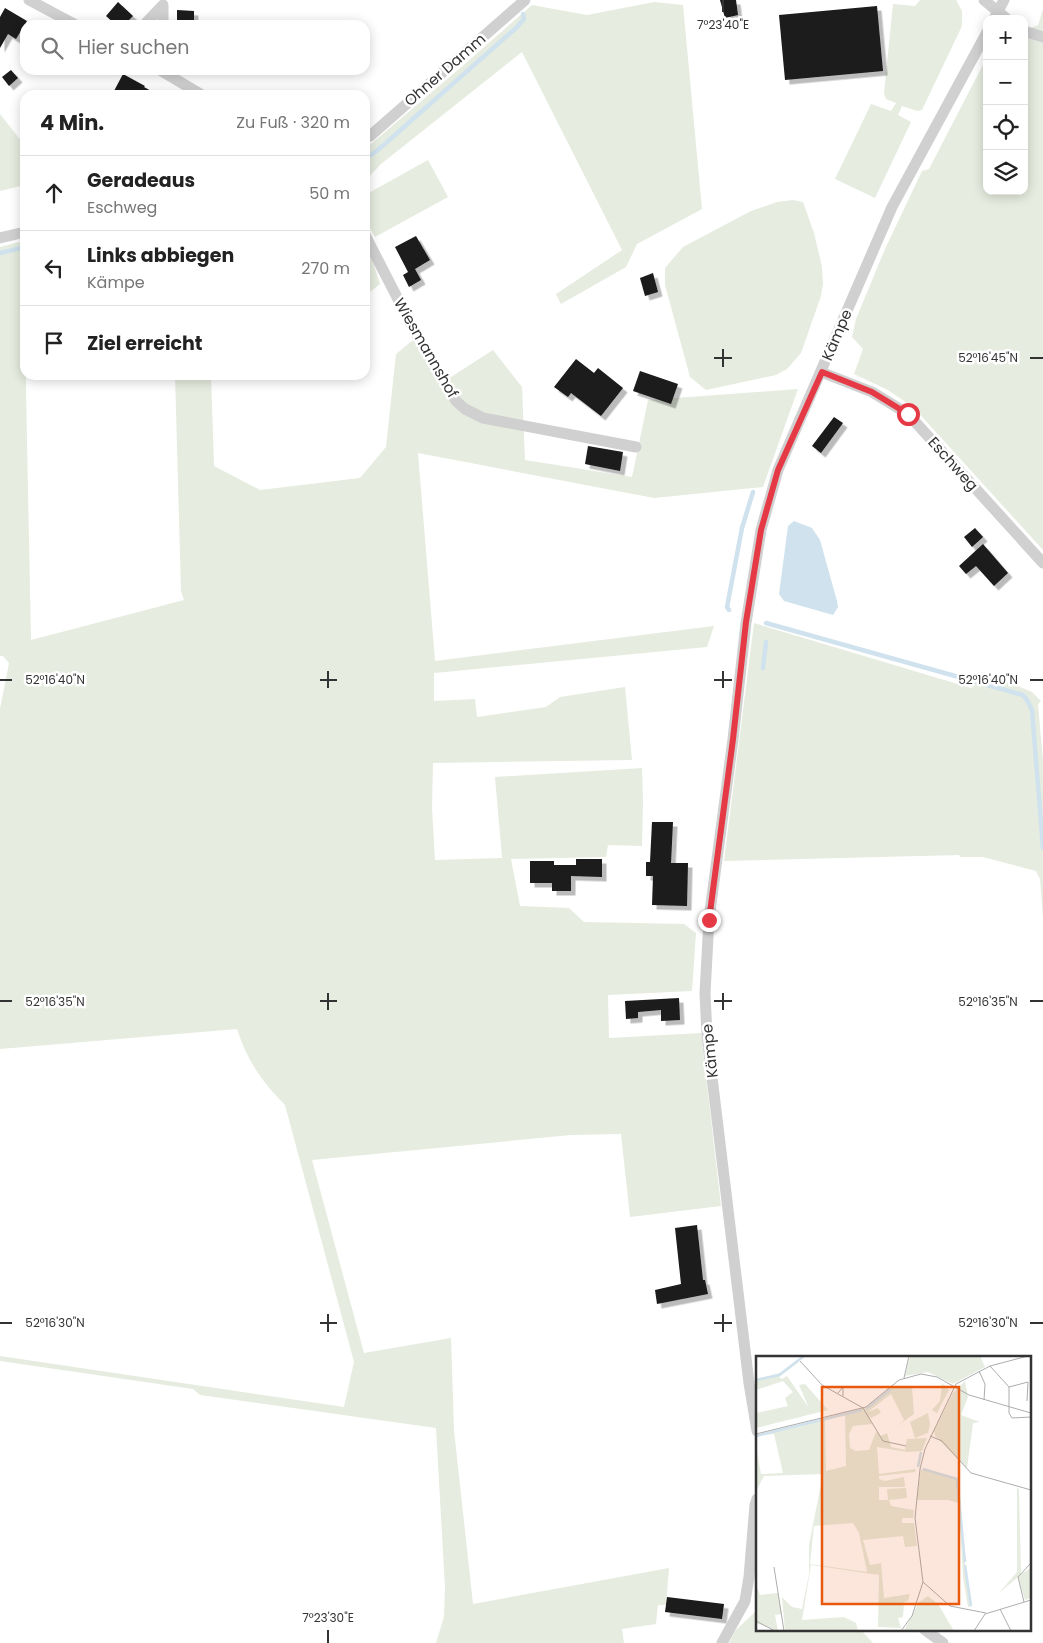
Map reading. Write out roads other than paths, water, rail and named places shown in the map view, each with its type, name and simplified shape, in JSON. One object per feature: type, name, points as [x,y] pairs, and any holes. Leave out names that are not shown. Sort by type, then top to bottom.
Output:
[{"type":"street","points":[[30,0],[67,20]]},
{"type":"street","name":"Ohner Damm","points":[[370,136],[525,0]]},
{"type":"street","points":[[984,0],[996,15],[1004,0]]},
{"type":"street","points":[[149,20],[163,5],[163,20]]},
{"type":"street","points":[[1028,31],[1043,37]]},
{"type":"street","name":"Kämpe","points":[[756,1425],[749,1384],[707,1036],[705,993],[709,920],[733,739],[746,622],[761,530],[778,470],[892,207],[983,39]]},
{"type":"street","points":[[169,75],[194,90]]},
{"type":"street","points":[[0,238],[20,233]]},
{"type":"street","name":"Wiesmannshof","points":[[370,246],[417,336],[456,401],[465,409],[483,418],[636,447]]},
{"type":"street","name":"Eschweg","points":[[822,372],[872,392],[908,414],[1043,563]]},
{"type":"street","points":[[722,1643],[745,1601],[749,1577],[754,1505],[756,1501]]},
{"type":"street","points":[[925,1630],[942,1643]]},
{"type":"water","points":[[794,521],[812,528],[820,540],[837,601],[838,607],[833,615],[784,601],[779,594],[788,526]]},
{"type":"waterway","points":[[370,156],[516,28],[524,19],[523,14]]},
{"type":"waterway","points":[[0,253],[20,248]]},
{"type":"waterway","points":[[729,610],[727,607],[742,528],[753,492]]},
{"type":"waterway","points":[[766,623],[1023,695],[1032,710],[1043,848]]},
{"type":"waterway","points":[[763,668],[766,642]]}]
